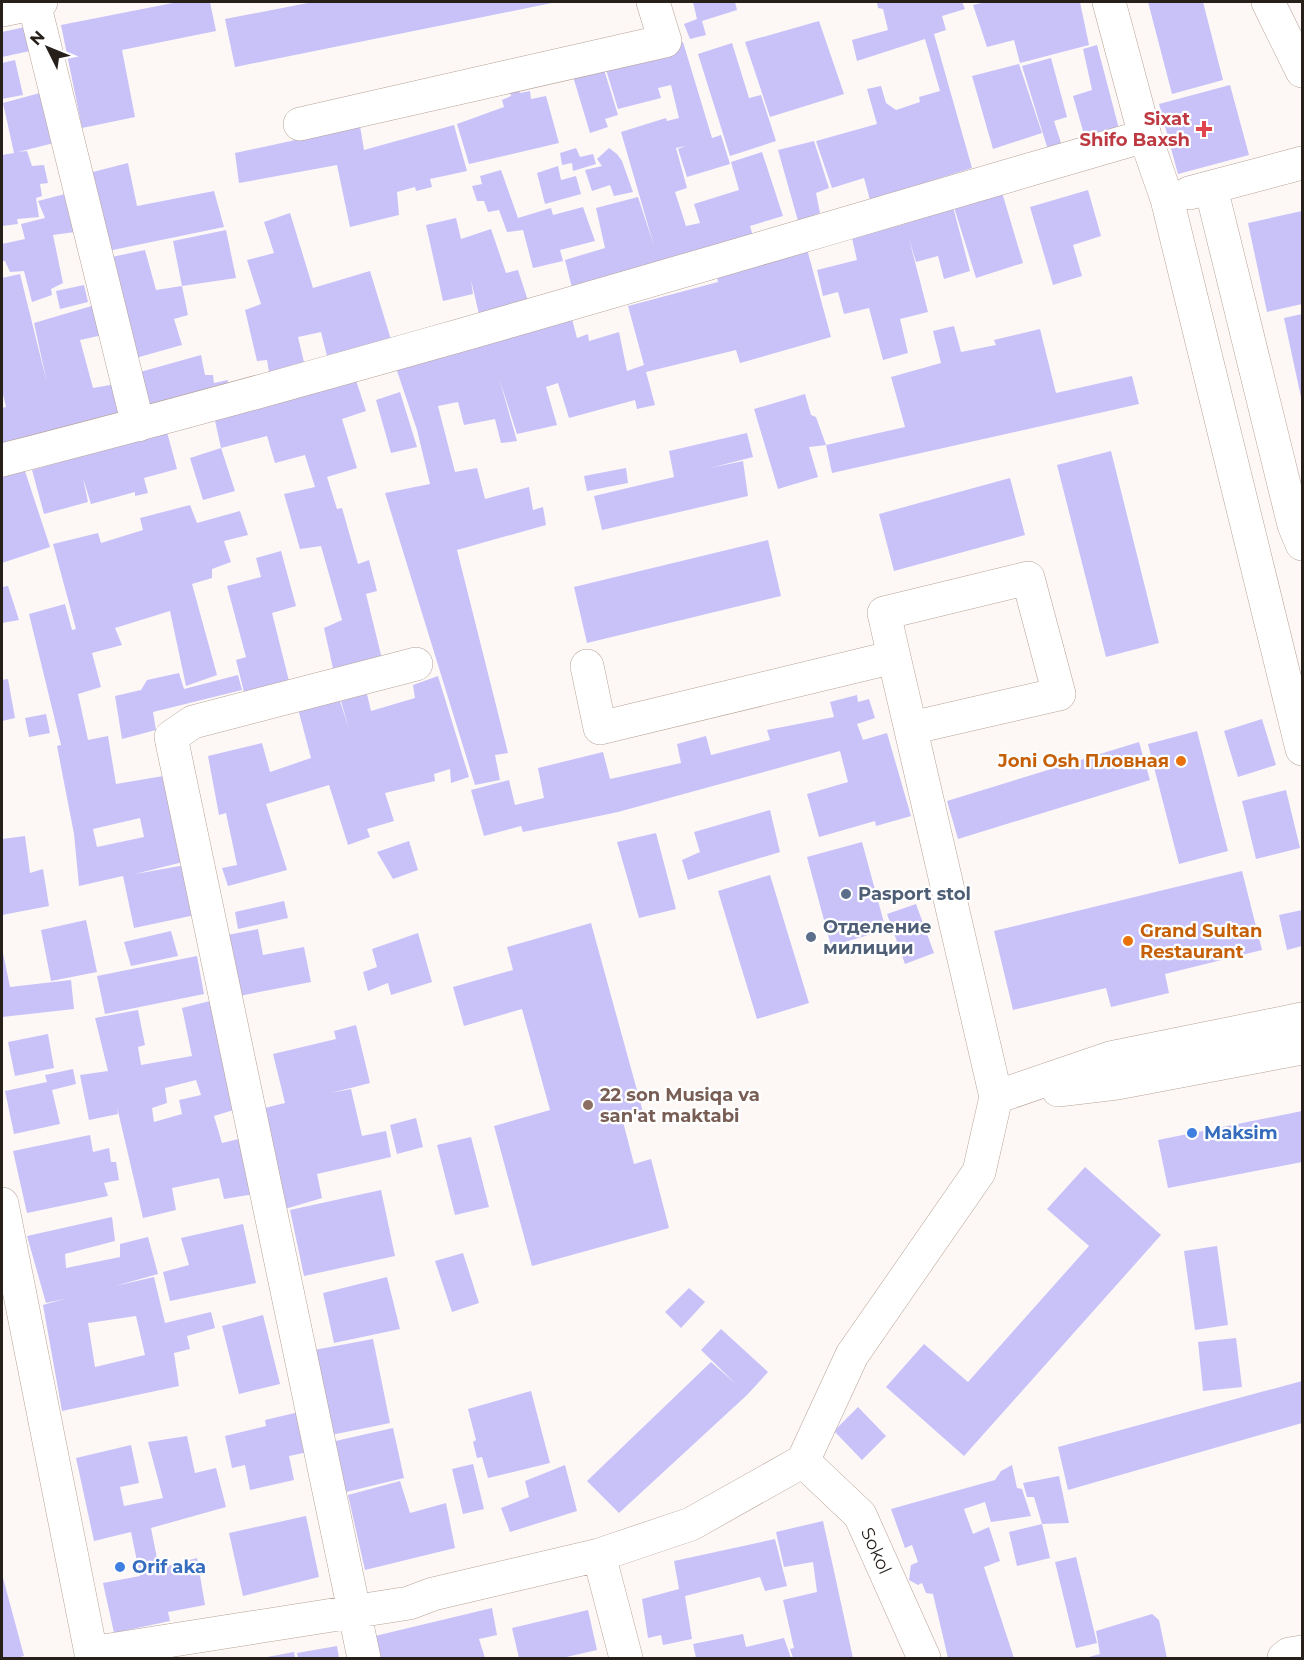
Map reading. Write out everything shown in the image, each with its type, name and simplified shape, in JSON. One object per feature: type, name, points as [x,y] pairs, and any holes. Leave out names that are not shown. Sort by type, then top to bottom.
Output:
[{"type":"street","points":[[2,10],[37,2],[138,425]]},
{"type":"street","points":[[300,124],[665,41],[653,2]]},
{"type":"street","points":[[1109,2],[1145,136],[1167,199],[1302,749]]},
{"type":"street","points":[[1268,2],[1302,71]]},
{"type":"street","points":[[2,460],[138,425],[1145,136]]},
{"type":"street","points":[[1167,199],[1302,164]]},
{"type":"street","points":[[1211,188],[1294,525],[1302,544]]},
{"type":"street","points":[[2,1204],[92,1656],[409,1603],[433,1594],[599,1555],[691,1524],[803,1461],[852,1355],[979,1172],[996,1097],[884,613],[1028,578],[1059,694],[911,728]]},
{"type":"street","points":[[587,666],[600,728],[894,657]]},
{"type":"street","points":[[364,1659],[352,1612],[171,737],[193,722],[416,664]]},
{"type":"street","points":[[996,1097],[1110,1058],[1302,1019]]},
{"type":"street","points":[[996,1097],[1117,1083],[1302,1048]]},
{"type":"street","name":"Sokol","points":[[803,1461],[860,1515],[924,1659]]},
{"type":"street","points":[[599,1555],[626,1659]]},
{"type":"street","points":[[1284,1659],[1288,1654],[1302,1652]]},
{"type":"building","points":[[178,2],[210,2],[216,31],[122,50],[135,117],[82,128],[61,25]]},
{"type":"building","points":[[313,2],[552,3],[235,67],[225,19]]},
{"type":"building","points":[[693,2],[735,2],[737,10],[702,21],[706,35],[690,39],[684,24],[697,19]]},
{"type":"building","points":[[877,2],[962,2],[965,9],[942,16],[946,30],[934,34],[972,168],[870,200],[864,178],[832,188],[816,141],[877,124],[867,89],[881,86],[886,103],[896,110],[920,102],[919,97],[940,91],[925,39],[857,61],[852,40],[888,30],[883,9],[878,8]]},
{"type":"building","points":[[986,2],[1080,2],[1089,45],[1020,63],[1014,40],[987,47],[973,5]]},
{"type":"building","points":[[1148,2],[1203,2],[1223,80],[1172,94]]},
{"type":"building","points":[[819,21],[844,94],[770,117],[745,42]]},
{"type":"building","points":[[25,27],[30,51],[2,57],[2,32]]},
{"type":"building","points":[[683,42],[712,138],[721,135],[730,164],[687,177],[678,149],[685,146],[676,148],[687,188],[675,192],[686,226],[700,223],[694,204],[739,190],[731,162],[762,152],[783,216],[750,226],[755,243],[573,292],[565,260],[605,248],[596,208],[638,197],[654,246],[621,132],[666,118],[667,121],[679,118],[671,85],[658,88],[661,98],[618,109],[604,63]]},
{"type":"building","points":[[732,43],[749,98],[761,95],[776,141],[730,156],[698,54]]},
{"type":"building","points":[[1097,45],[1119,129],[1085,138],[1073,96],[1092,90],[1083,49]]},
{"type":"building","points":[[1051,58],[1067,117],[1054,121],[1062,146],[1048,150],[1022,66]]},
{"type":"building","points":[[15,60],[23,95],[2,99],[2,63]]},
{"type":"building","points":[[602,63],[618,115],[605,119],[608,127],[590,133],[572,73]]},
{"type":"building","points":[[1019,64],[1042,133],[993,149],[972,76]]},
{"type":"building","name":"Sixat Shifo Baxsh","points":[[1230,85],[1249,155],[1178,174],[1159,104]]},
{"type":"building","points":[[518,89],[520,93],[530,91],[531,99],[546,96],[559,143],[469,164],[457,124],[504,107],[502,100],[511,96],[510,91]]},
{"type":"building","points":[[47,91],[58,142],[18,152],[27,151],[32,166],[44,165],[48,183],[40,184],[42,196],[36,198],[39,217],[17,219],[18,224],[2,226],[2,155],[14,153],[3,103]]},
{"type":"building","points":[[454,125],[467,171],[430,179],[432,187],[416,191],[415,187],[397,192],[399,215],[350,227],[337,165],[239,183],[235,153],[360,126],[364,150]]},
{"type":"building","points":[[814,141],[829,188],[816,193],[820,213],[798,221],[778,150]]},
{"type":"building","points":[[576,148],[580,157],[593,154],[596,164],[573,171],[572,163],[562,165],[560,153]]},
{"type":"building","points":[[609,148],[622,161],[633,192],[614,196],[610,185],[592,191],[585,170],[602,166],[597,159]]},
{"type":"building","points":[[128,163],[137,206],[214,191],[224,227],[108,251],[85,174]]},
{"type":"building","points":[[558,166],[561,180],[576,176],[581,194],[545,204],[537,173]]},
{"type":"building","points":[[501,170],[518,218],[551,208],[553,215],[583,207],[595,241],[560,250],[563,261],[533,268],[523,230],[507,232],[499,210],[488,212],[484,201],[477,201],[472,186],[482,184],[480,176]]},
{"type":"building","points":[[1001,189],[1023,263],[976,278],[953,204]]},
{"type":"building","points":[[1088,190],[1101,236],[1073,245],[1082,276],[1053,285],[1030,207]]},
{"type":"building","points":[[65,194],[75,232],[53,235],[63,283],[51,289],[52,295],[32,302],[24,271],[10,272],[5,261],[2,261],[2,244],[25,239],[21,224],[45,218],[38,201]]},
{"type":"building","points":[[953,207],[970,271],[944,279],[938,256],[916,262],[909,239],[928,312],[900,319],[908,353],[883,360],[869,308],[844,314],[838,292],[823,296],[817,270],[857,260],[852,238],[905,224],[905,220]]},
{"type":"building","points":[[1302,211],[1302,304],[1267,312],[1248,223]]},
{"type":"building","points":[[290,213],[313,288],[370,271],[393,346],[328,360],[321,332],[298,337],[304,362],[269,372],[267,360],[257,361],[245,310],[261,304],[247,260],[274,253],[264,222]]},
{"type":"building","points":[[456,218],[461,239],[491,229],[506,273],[518,270],[531,310],[481,323],[471,280],[473,294],[443,301],[426,225]]},
{"type":"building","points":[[226,230],[236,278],[182,286],[173,241]]},
{"type":"building","points":[[807,249],[831,337],[740,363],[736,350],[646,372],[655,405],[637,409],[635,400],[569,418],[558,383],[546,387],[557,425],[517,434],[499,378],[517,441],[501,443],[495,419],[464,425],[458,402],[438,406],[455,472],[477,468],[485,499],[529,487],[533,510],[543,507],[546,525],[457,550],[508,753],[495,755],[500,780],[475,785],[385,493],[430,484],[417,430],[395,365],[572,319],[577,338],[588,334],[589,341],[619,332],[627,371],[644,365],[628,306],[718,282],[717,275]]},
{"type":"building","points":[[145,250],[156,290],[182,286],[188,315],[174,319],[182,345],[132,359],[102,259]]},
{"type":"building","points":[[20,274],[47,383],[34,323],[95,305],[103,335],[80,340],[93,388],[116,384],[122,415],[2,451],[2,408],[6,407],[2,390],[2,278]]},
{"type":"building","points":[[84,285],[88,302],[60,309],[56,291]]},
{"type":"building","points":[[1302,314],[1302,402],[1284,318]]},
{"type":"building","points":[[954,326],[961,352],[996,345],[994,340],[1040,329],[1056,393],[1132,376],[1139,404],[832,473],[826,445],[905,427],[891,377],[941,363],[933,331]]},
{"type":"building","points":[[201,355],[205,375],[213,375],[214,383],[228,380],[226,398],[154,415],[133,374]]},
{"type":"building","points":[[354,374],[366,411],[342,419],[357,468],[327,477],[337,509],[342,508],[358,564],[369,560],[377,591],[366,594],[382,659],[334,673],[324,628],[342,620],[321,546],[300,549],[284,494],[315,487],[305,455],[275,463],[267,436],[221,448],[214,416]]},
{"type":"building","points":[[400,392],[417,447],[391,453],[376,400]]},
{"type":"building","points":[[805,394],[811,415],[816,417],[826,445],[809,447],[818,477],[778,489],[754,409]]},
{"type":"building","points":[[167,432],[177,469],[144,478],[148,493],[135,496],[135,492],[91,504],[83,478],[88,502],[44,514],[32,470]]},
{"type":"building","points":[[747,433],[753,457],[710,468],[743,461],[748,496],[602,530],[594,496],[674,477],[669,451]]},
{"type":"building","points":[[221,448],[235,491],[203,500],[190,458]]},
{"type":"building","points":[[1111,451],[1159,643],[1106,657],[1057,465]]},
{"type":"building","points":[[24,468],[50,547],[2,563],[2,475]]},
{"type":"building","points":[[626,468],[628,483],[587,491],[584,476]]},
{"type":"building","points":[[1010,478],[1025,535],[894,571],[879,514]]},
{"type":"building","points":[[190,505],[197,523],[240,511],[248,535],[224,541],[231,562],[212,569],[212,578],[192,584],[217,675],[186,686],[170,611],[115,628],[122,645],[92,653],[101,687],[78,694],[88,740],[108,736],[116,784],[169,775],[183,862],[135,874],[191,864],[200,914],[134,928],[123,876],[79,886],[74,834],[57,746],[61,745],[29,614],[65,604],[72,630],[76,629],[53,544],[98,533],[101,543],[143,530],[140,518]],"holes":[[[140,818],[144,837],[97,847],[93,829]]]},
{"type":"building","points":[[768,540],[781,596],[587,643],[574,587]]},
{"type":"building","points":[[281,551],[296,606],[272,613],[290,685],[245,696],[236,660],[246,657],[227,586],[261,577],[256,558]]},
{"type":"building","points":[[8,586],[19,620],[2,623],[2,587]]},
{"type":"building","points":[[179,673],[184,689],[238,675],[242,690],[153,712],[156,730],[122,739],[115,696],[141,690],[147,680]]},
{"type":"building","points":[[438,676],[469,777],[451,783],[450,769],[434,774],[435,781],[385,793],[394,821],[367,829],[370,837],[348,845],[329,785],[266,804],[287,870],[228,886],[222,868],[237,865],[226,813],[219,815],[208,756],[262,743],[270,772],[311,758],[298,709],[339,698],[349,729],[341,701],[367,694],[371,711],[415,698],[413,685]]},
{"type":"building","points":[[8,679],[15,718],[2,721],[2,680]]},
{"type":"building","points":[[857,695],[858,702],[869,699],[875,718],[857,724],[863,740],[887,733],[911,816],[876,826],[875,821],[819,837],[807,794],[848,782],[840,751],[618,812],[523,832],[521,826],[484,836],[471,790],[509,780],[515,805],[544,798],[538,768],[603,752],[610,779],[681,763],[677,744],[706,736],[711,755],[770,740],[767,730],[834,717],[830,702]]},
{"type":"building","points":[[46,714],[50,733],[29,737],[25,718]]},
{"type":"building","points":[[1262,719],[1276,765],[1238,777],[1224,731]]},
{"type":"building","points":[[1197,731],[1228,851],[1179,864],[1148,744]]},
{"type":"building","points":[[1139,742],[1150,780],[958,839],[947,801]]},
{"type":"building","points":[[1286,790],[1300,848],[1256,859],[1242,801]]},
{"type":"building","points":[[770,810],[780,852],[688,880],[682,860],[700,852],[694,832]]},
{"type":"building","points":[[656,833],[676,909],[639,918],[617,842]]},
{"type":"building","points":[[25,836],[30,873],[43,869],[49,906],[2,915],[2,839]]},
{"type":"building","points":[[409,841],[418,870],[393,879],[377,852]]},
{"type":"building","name":"Pasport stol","points":[[862,842],[886,930],[831,946],[807,857]]},
{"type":"building","name":"Grand Sultan Restaurant","points":[[1242,871],[1262,950],[1165,974],[1169,993],[1111,1007],[1106,988],[1013,1010],[994,931]]},
{"type":"building","points":[[770,875],[809,1003],[757,1019],[718,891]]},
{"type":"building","points":[[284,901],[288,918],[238,929],[235,912]]},
{"type":"building","points":[[916,904],[934,953],[905,964],[887,914]]},
{"type":"building","points":[[1302,910],[1302,946],[1287,950],[1279,915]]},
{"type":"building","points":[[86,920],[97,972],[51,981],[41,930]]},
{"type":"building","points":[[591,923],[643,1112],[622,1118],[634,1164],[651,1159],[669,1228],[532,1266],[494,1126],[550,1110],[522,1009],[464,1026],[453,987],[513,970],[507,947]]},
{"type":"building","points":[[258,929],[263,955],[304,947],[311,982],[234,997],[222,936]]},
{"type":"building","points":[[171,931],[178,956],[131,966],[124,942]]},
{"type":"building","points":[[418,933],[432,982],[391,995],[388,983],[368,991],[363,972],[377,967],[372,949]]},
{"type":"building","points":[[2,948],[10,987],[71,980],[74,1009],[2,1017]]},
{"type":"building","points":[[197,956],[204,994],[105,1014],[97,976]]},
{"type":"building","points":[[218,999],[237,1109],[214,1116],[222,1143],[247,1137],[260,1193],[224,1199],[219,1178],[172,1188],[176,1210],[143,1218],[117,1107],[118,1114],[89,1120],[80,1075],[108,1071],[95,1018],[138,1010],[145,1045],[138,1047],[141,1065],[192,1056],[182,1008]],"holes":[[[196,1080],[201,1095],[179,1100],[182,1114],[154,1122],[152,1108],[167,1103],[165,1088]]]},
{"type":"building","points":[[356,1025],[370,1083],[331,1093],[351,1089],[362,1136],[386,1131],[391,1157],[317,1174],[322,1198],[285,1209],[272,1157],[276,1156],[265,1108],[285,1103],[273,1054],[336,1039],[334,1031]]},
{"type":"building","points":[[48,1034],[54,1068],[15,1076],[8,1042]]},
{"type":"building","points":[[73,1069],[76,1084],[52,1090],[60,1124],[14,1134],[5,1091],[47,1082],[45,1075]]},
{"type":"building","points":[[1302,1111],[1302,1162],[1168,1188],[1158,1140]]},
{"type":"building","points":[[416,1118],[423,1147],[397,1154],[390,1125]]},
{"type":"building","points":[[90,1135],[93,1152],[109,1148],[111,1162],[116,1162],[119,1180],[104,1183],[108,1196],[27,1213],[13,1151]]},
{"type":"building","points":[[471,1137],[489,1207],[455,1215],[437,1145]]},
{"type":"building","points":[[1085,1167],[1161,1235],[964,1456],[886,1387],[924,1344],[968,1382],[1089,1246],[1047,1209]]},
{"type":"building","points":[[381,1190],[395,1256],[304,1276],[290,1210]]},
{"type":"building","points":[[112,1217],[115,1241],[65,1254],[66,1268],[120,1257],[120,1244],[148,1237],[158,1274],[115,1286],[154,1277],[165,1323],[211,1312],[215,1328],[187,1336],[190,1349],[174,1353],[179,1386],[62,1411],[43,1305],[64,1299],[46,1303],[27,1236]],"holes":[[[136,1316],[145,1355],[95,1367],[88,1323]]]},
{"type":"building","points":[[243,1224],[256,1283],[170,1301],[163,1272],[189,1265],[181,1238]]},
{"type":"building","points":[[1217,1246],[1228,1325],[1195,1330],[1184,1251]]},
{"type":"building","points":[[463,1253],[479,1303],[452,1312],[435,1261]]},
{"type":"building","points":[[387,1277],[400,1329],[334,1343],[323,1293]]},
{"type":"building","points":[[689,1288],[705,1302],[681,1328],[665,1312]]},
{"type":"building","points":[[263,1315],[280,1384],[239,1394],[222,1326]]},
{"type":"building","points":[[721,1329],[768,1372],[747,1395],[619,1513],[587,1481],[711,1362],[736,1384],[701,1350]]},
{"type":"building","points":[[1236,1338],[1242,1387],[1203,1391],[1198,1342]]},
{"type":"building","points":[[373,1339],[390,1423],[331,1435],[314,1350]]},
{"type":"building","points":[[1302,1381],[1302,1423],[1068,1490],[1058,1447]]},
{"type":"building","points":[[531,1391],[550,1463],[488,1478],[482,1457],[477,1458],[473,1442],[476,1440],[468,1409]]},
{"type":"building","points":[[858,1407],[886,1436],[862,1460],[834,1431]]},
{"type":"building","points":[[299,1412],[308,1452],[289,1456],[294,1480],[250,1490],[245,1465],[232,1468],[225,1436],[266,1426],[265,1420]]},
{"type":"building","points":[[393,1428],[404,1478],[342,1493],[331,1442]]},
{"type":"building","points":[[187,1436],[195,1473],[216,1468],[226,1507],[151,1528],[159,1568],[197,1558],[205,1605],[168,1612],[170,1621],[114,1633],[103,1583],[140,1576],[131,1532],[94,1541],[76,1458],[131,1445],[139,1483],[120,1487],[124,1506],[163,1498],[148,1442]]},
{"type":"building","points":[[473,1464],[484,1509],[463,1514],[452,1469]]},
{"type":"building","points":[[565,1465],[577,1511],[510,1532],[501,1508],[529,1497],[525,1481]]},
{"type":"building","points":[[1012,1465],[1017,1488],[1022,1489],[1031,1516],[991,1522],[985,1502],[964,1509],[973,1534],[989,1527],[1000,1561],[984,1567],[1014,1658],[948,1658],[933,1594],[926,1593],[922,1583],[918,1585],[909,1580],[911,1565],[918,1562],[912,1545],[905,1548],[891,1509],[995,1480],[1001,1471]]},
{"type":"building","points":[[1059,1476],[1069,1523],[1042,1524],[1034,1497],[1027,1497],[1023,1483]]},
{"type":"building","points":[[400,1481],[410,1513],[446,1503],[455,1548],[365,1570],[348,1495]]},
{"type":"building","points":[[306,1516],[319,1577],[243,1596],[229,1533]]},
{"type":"building","points":[[823,1521],[853,1658],[793,1658],[790,1649],[794,1648],[783,1600],[817,1592],[813,1562],[784,1567],[776,1532]]},
{"type":"building","points":[[1042,1524],[1050,1558],[1017,1566],[1009,1532]]},
{"type":"building","points":[[775,1539],[787,1586],[765,1591],[760,1577],[685,1596],[692,1639],[663,1645],[661,1635],[648,1638],[642,1599],[679,1589],[674,1561]]},
{"type":"building","points":[[1076,1557],[1097,1643],[1076,1648],[1055,1562]]},
{"type":"building","points":[[2,1574],[24,1656],[16,1658],[2,1658]]},
{"type":"building","points":[[492,1608],[497,1635],[479,1639],[485,1658],[381,1658],[375,1636]]},
{"type":"building","points":[[588,1610],[597,1650],[562,1658],[519,1658],[512,1628]]},
{"type":"building","points":[[1152,1614],[1159,1620],[1167,1658],[1085,1658],[1100,1654],[1096,1631]]},
{"type":"building","points":[[743,1634],[746,1647],[784,1638],[791,1658],[696,1658],[693,1644]]},
{"type":"building","points":[[337,1646],[339,1658],[298,1658],[297,1653]]},
{"type":"building","points":[[294,1652],[295,1658],[267,1658],[267,1657]]},
{"type":"place","name":"Sixat Shifo Baxsh","points":[[1204,129]]},
{"type":"place","name":"Joni Osh Пловная","points":[[1181,761]]},
{"type":"place","name":"Pasport stol","points":[[846,894]]},
{"type":"place","name":"Отделение милиции","points":[[811,937]]},
{"type":"place","name":"Grand Sultan Restaurant","points":[[1128,941]]},
{"type":"place","name":"22 son Musiqa va san'at maktabi","points":[[588,1105]]},
{"type":"place","name":"Maksim","points":[[1192,1133]]},
{"type":"place","name":"Orif aka","points":[[120,1567]]}]
